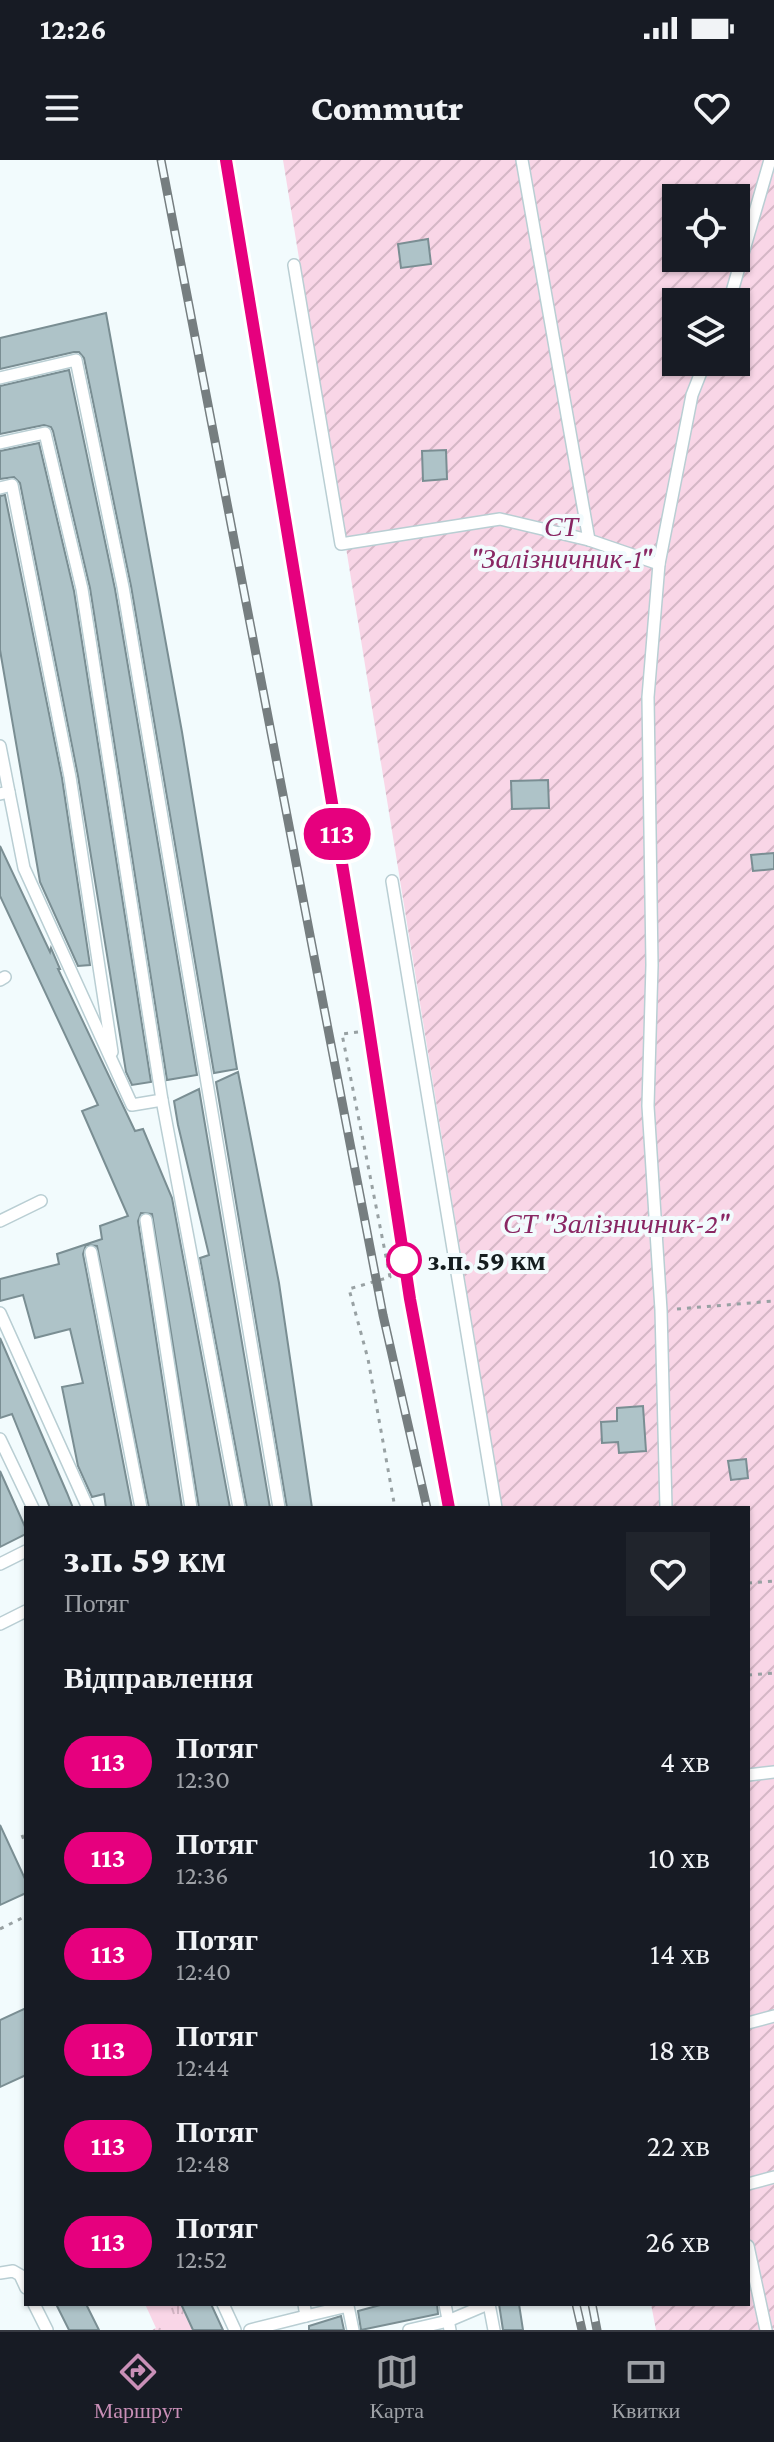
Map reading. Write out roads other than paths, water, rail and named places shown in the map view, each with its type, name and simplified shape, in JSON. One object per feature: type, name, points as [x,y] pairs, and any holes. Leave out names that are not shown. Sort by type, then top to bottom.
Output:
[{"type":"lane","points":[[522,160],[589,540]]},
{"type":"lane","points":[[733,288],[770,160]]},
{"type":"lane","points":[[294,265],[341,544],[500,519],[589,540],[659,564]]},
{"type":"lane","points":[[0,378],[76,360],[123,587],[279,1506]]},
{"type":"lane","points":[[666,1506],[661,1310],[648,1106],[652,965],[648,697],[659,564],[692,395],[699,376]]},
{"type":"lane","points":[[0,443],[45,433],[82,589],[162,1100],[239,1506]]},
{"type":"lane","points":[[0,488],[12,485],[70,777],[114,1066]]},
{"type":"lane","points":[[0,746],[5,793],[24,868],[114,1066],[132,1105],[162,1100]]},
{"type":"lane","points":[[392,881],[496,1506]]},
{"type":"lane","points":[[0,1221],[41,1201]]},
{"type":"lane","points":[[146,1220],[191,1506]]},
{"type":"lane","points":[[91,1252],[141,1506]]},
{"type":"lane","points":[[0,1313],[87,1506]]},
{"type":"lane","points":[[0,1439],[32,1506]]},
{"type":"lane","points":[[0,1548],[3,1563],[24,1552]]},
{"type":"lane","points":[[0,1624],[24,1612]]},
{"type":"lane","points":[[750,1775],[774,1772]]},
{"type":"lane","points":[[750,2022],[774,2016]]},
{"type":"lane","points":[[750,2183],[774,2177]]},
{"type":"lane","points":[[750,2255],[766,2330]]},
{"type":"lane","points":[[0,2273],[13,2271],[20,2275],[24,2284]]},
{"type":"lane","points":[[35,2306],[47,2330]]},
{"type":"lane","points":[[224,2306],[235,2330]]},
{"type":"lane","points":[[250,2330],[305,2310],[343,2306]]},
{"type":"lane","points":[[352,2306],[353,2330]]},
{"type":"lane","points":[[409,2330],[449,2325],[485,2306]]},
{"type":"lane","points":[[489,2306],[494,2330]]},
{"type":"railway","points":[[161,160],[383,1315],[427,1506]]},
{"type":"railway","points":[[226,160],[365,1003],[410,1299],[449,1506]]},
{"type":"railway","points":[[576,2306],[582,2330]]},
{"type":"railway","points":[[592,2306],[597,2330]]},
{"type":"train","name":"113","points":[[226,160],[365,1003],[410,1299],[449,1506]]},
{"type":"place","name":"з.п. 59 км","points":[[404,1260]]},
{"type":"park label","name":"СТ \"Залізничник-1\"","points":[[561,542]]},
{"type":"park label","name":"СТ \"Залізничник-2\"","points":[[616,1223]]}]
